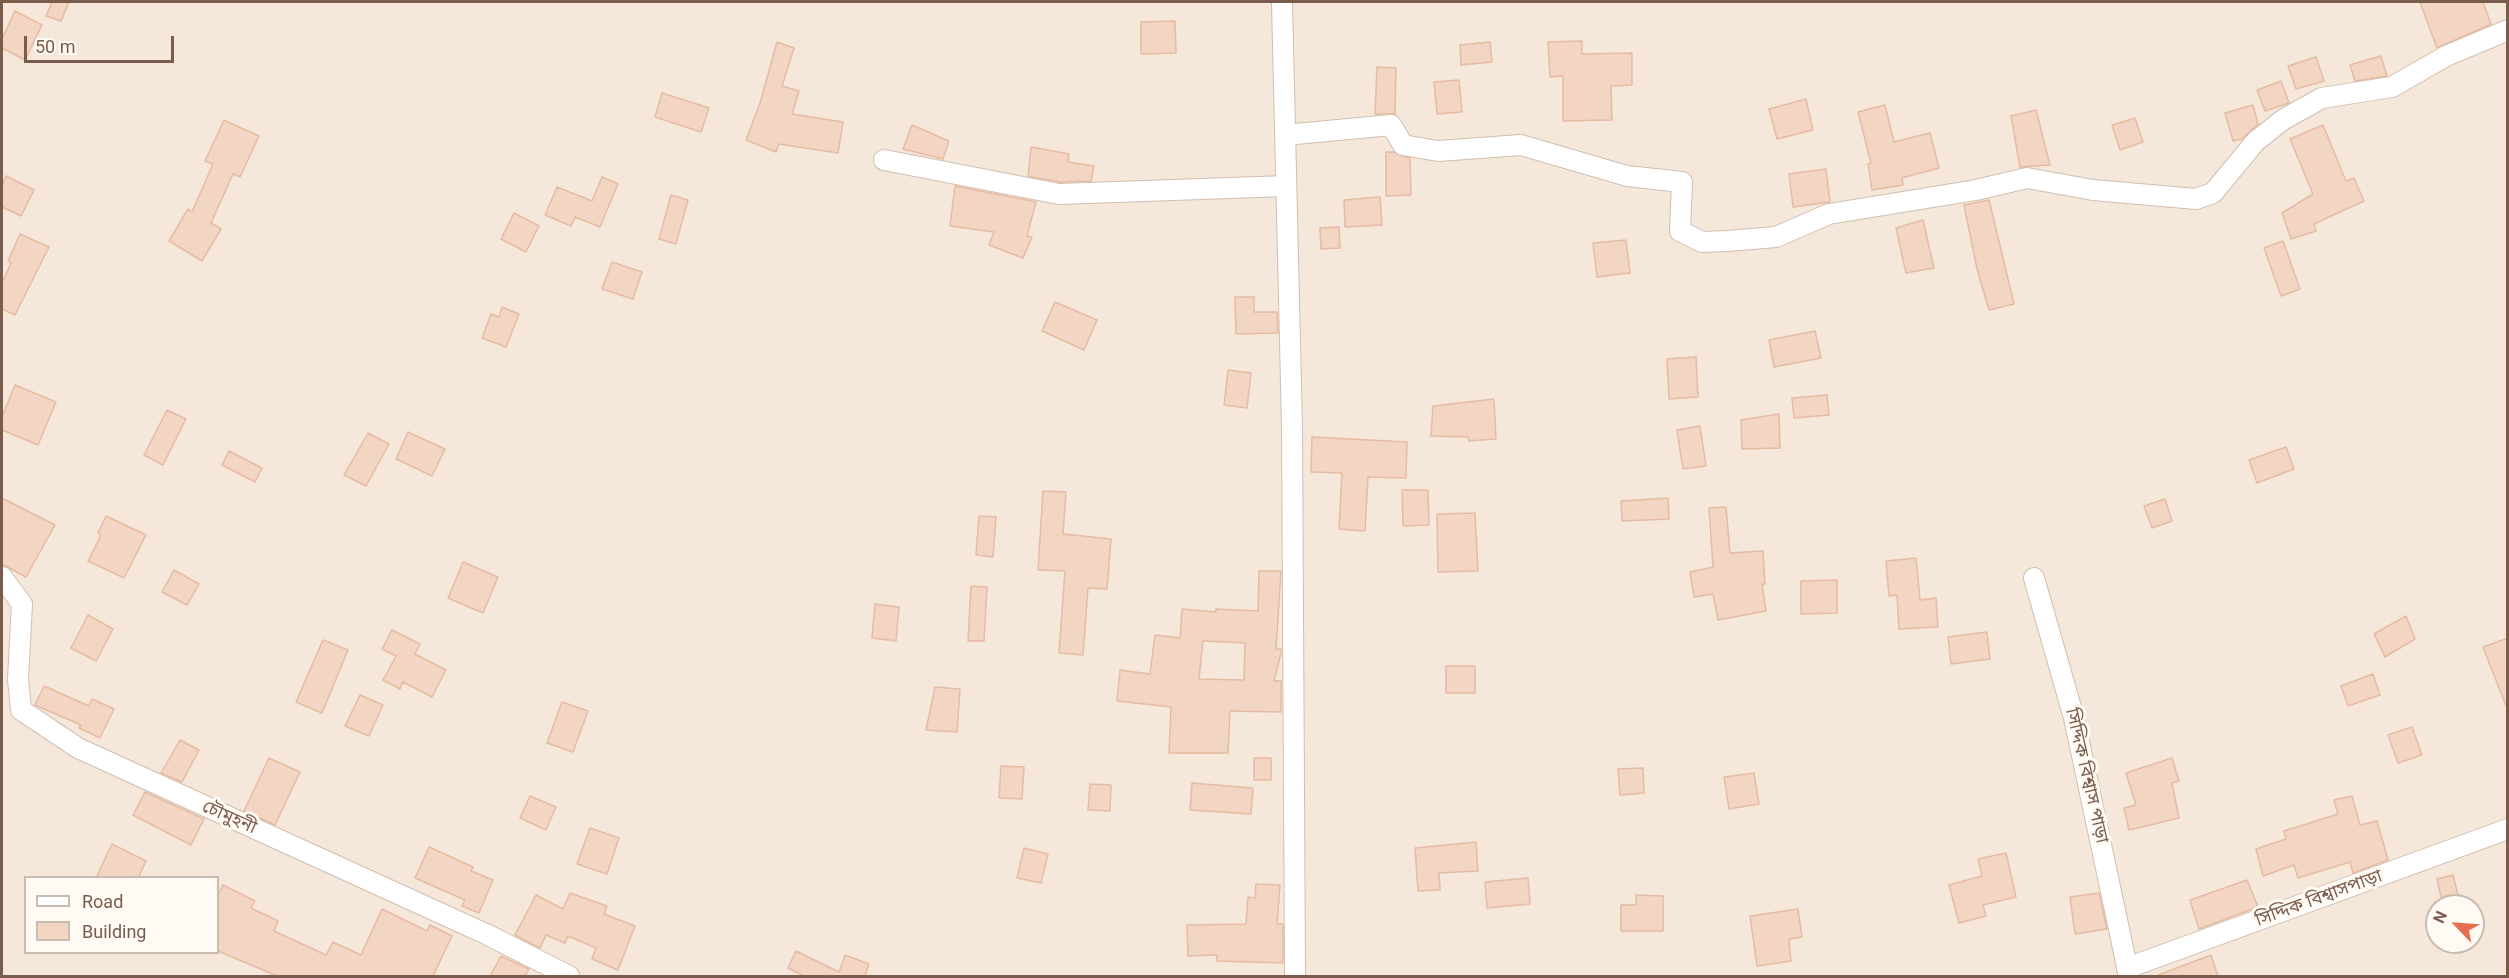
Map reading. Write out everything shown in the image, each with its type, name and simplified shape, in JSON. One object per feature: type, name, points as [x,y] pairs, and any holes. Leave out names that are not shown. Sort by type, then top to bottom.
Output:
[{"type":"street","points":[[1282,2],[1292,427],[1295,976]]},
{"type":"street","points":[[1285,135],[1391,124],[1403,145],[1438,151],[1521,145],[1627,176],[1682,182],[1680,231],[1702,242],[1776,237],[1829,214],[1976,190],[2027,178],[2093,190],[2196,199],[2213,193],[2256,141],[2284,119],[2322,99],[2392,87],[2446,56],[2508,30]]},
{"type":"street","points":[[884,160],[1059,194],[1286,186]]},
{"type":"street","name":"চৌমুহনী","points":[[2,577],[22,604],[18,679],[21,710],[78,748],[486,934],[569,976]]},
{"type":"street","name":"সিদ্দিক বিশ্বাস পাড়া","points":[[2034,578],[2074,718],[2130,970]]},
{"type":"street","name":"সিদ্দিক বিশ্বাসপাড়া","points":[[2130,970],[2507,829]]},
{"type":"shaded area","points":[[2,2],[2507,2],[2507,976],[2,976]]},
{"type":"building","points":[[52,2],[69,2],[61,21],[46,16]]},
{"type":"building","points":[[2420,2],[2483,2],[2491,24],[2437,48]]},
{"type":"building","points":[[15,11],[42,25],[25,60],[2,48],[2,39]]},
{"type":"building","points":[[1175,21],[1176,53],[1141,54],[1141,22]]},
{"type":"building","points":[[1582,41],[1582,54],[1632,53],[1632,85],[1611,86],[1612,120],[1563,121],[1563,76],[1550,77],[1548,42]]},
{"type":"building","points":[[777,42],[794,48],[782,86],[799,91],[792,114],[843,122],[838,153],[779,144],[776,152],[746,140],[760,103]]},
{"type":"building","points":[[1490,42],[1492,62],[1461,65],[1460,45]]},
{"type":"building","points":[[2381,56],[2387,76],[2355,81],[2350,65]]},
{"type":"building","points":[[2316,57],[2324,81],[2296,89],[2288,66]]},
{"type":"building","points":[[1377,67],[1396,68],[1395,114],[1375,114]]},
{"type":"building","points":[[1459,80],[1462,112],[1437,114],[1434,82]]},
{"type":"building","points":[[2281,81],[2289,103],[2265,111],[2257,90]]},
{"type":"building","points":[[662,93],[709,108],[701,132],[655,117]]},
{"type":"building","points":[[1806,99],[1813,130],[1777,139],[1769,109]]},
{"type":"building","points":[[1885,105],[1894,142],[1930,133],[1939,168],[1902,178],[1903,185],[1872,190],[1868,164],[1871,163],[1858,112]]},
{"type":"building","points":[[2253,105],[2258,124],[2242,139],[2233,141],[2225,113]]},
{"type":"building","points":[[2036,110],[2050,165],[2020,167],[2011,116]]},
{"type":"building","points":[[2135,118],[2143,142],[2120,150],[2112,125]]},
{"type":"building","points":[[224,120],[259,136],[240,177],[233,174],[211,223],[221,229],[202,261],[169,241],[188,209],[192,212],[213,164],[205,161]]},
{"type":"building","points":[[912,125],[949,141],[943,159],[903,149]]},
{"type":"building","points":[[2323,125],[2346,181],[2354,178],[2364,201],[2314,224],[2316,231],[2291,239],[2282,213],[2313,194],[2290,139]]},
{"type":"building","points":[[1031,147],[1069,154],[1068,162],[1094,166],[1091,181],[1060,182],[1028,176]]},
{"type":"building","points":[[1386,152],[1410,158],[1411,195],[1386,196]]},
{"type":"building","points":[[1826,169],[1830,202],[1793,207],[1789,174]]},
{"type":"building","points":[[6,176],[34,190],[21,216],[2,207],[2,185]]},
{"type":"building","points":[[602,177],[618,184],[600,227],[575,217],[571,226],[545,215],[557,187],[592,201]]},
{"type":"building","points":[[955,186],[1036,202],[1027,236],[1032,237],[1023,258],[989,245],[994,232],[950,226]]},
{"type":"building","points":[[671,195],[688,200],[676,244],[659,239]]},
{"type":"building","points":[[1380,197],[1382,225],[1345,227],[1344,200]]},
{"type":"building","points":[[1989,200],[2014,304],[1989,310],[1977,269],[1964,205]]},
{"type":"building","points":[[514,213],[539,226],[526,252],[501,239]]},
{"type":"building","points":[[1923,220],[1934,268],[1906,273],[1896,228]]},
{"type":"building","points":[[1339,227],[1340,248],[1321,249],[1320,228]]},
{"type":"building","points":[[20,234],[49,247],[15,315],[2,309],[2,283],[11,263],[8,261]]},
{"type":"building","points":[[1626,240],[1630,273],[1597,277],[1593,243]]},
{"type":"building","points":[[2283,241],[2300,289],[2281,296],[2264,248]]},
{"type":"building","points":[[612,262],[642,272],[633,299],[602,289]]},
{"type":"building","points":[[1235,297],[1254,297],[1254,312],[1277,312],[1278,333],[1236,334]]},
{"type":"building","points":[[1055,302],[1097,320],[1084,350],[1042,331]]},
{"type":"building","points":[[502,307],[519,314],[506,347],[482,338],[491,314],[499,317]]},
{"type":"building","points":[[1815,331],[1821,358],[1774,367],[1769,340]]},
{"type":"building","points":[[1696,357],[1698,397],[1669,399],[1667,359]]},
{"type":"building","points":[[1228,370],[1251,373],[1247,408],[1224,405]]},
{"type":"building","points":[[15,385],[56,402],[38,445],[2,430],[2,417]]},
{"type":"building","points":[[1827,395],[1829,415],[1794,418],[1792,398]]},
{"type":"building","points":[[1494,399],[1496,439],[1469,441],[1468,437],[1431,436],[1433,406]]},
{"type":"building","points":[[167,410],[186,419],[163,465],[144,455]]},
{"type":"building","points":[[1779,414],[1780,448],[1742,449],[1741,420]]},
{"type":"building","points":[[1700,426],[1706,466],[1683,469],[1677,430]]},
{"type":"building","points":[[408,432],[445,449],[432,476],[396,459]]},
{"type":"building","points":[[368,433],[389,444],[366,486],[344,475]]},
{"type":"building","points":[[1312,437],[1407,442],[1406,478],[1368,477],[1365,531],[1339,529],[1342,473],[1311,472]]},
{"type":"building","points":[[2286,447],[2294,469],[2257,483],[2249,460]]},
{"type":"building","points":[[229,451],[262,468],[255,482],[222,465]]},
{"type":"building","points":[[1402,490],[1428,490],[1429,525],[1403,526]]},
{"type":"building","points":[[1043,491],[1066,492],[1063,534],[1111,539],[1107,589],[1088,588],[1083,655],[1059,653],[1065,571],[1038,570]]},
{"type":"building","points":[[2,498],[55,525],[26,577],[2,564]]},
{"type":"building","points":[[1668,498],[1669,519],[1622,521],[1621,501]]},
{"type":"building","points":[[2165,499],[2172,521],[2152,528],[2144,506]]},
{"type":"building","points":[[1726,507],[1730,553],[1763,551],[1765,584],[1762,584],[1766,611],[1718,620],[1713,594],[1694,597],[1690,572],[1713,567],[1709,508]]},
{"type":"building","points":[[1475,513],[1478,571],[1438,572],[1437,514]]},
{"type":"building","points":[[106,516],[146,535],[124,578],[88,561],[101,535],[98,533]]},
{"type":"building","points":[[979,516],[996,517],[993,557],[976,555]]},
{"type":"building","points":[[1916,558],[1920,600],[1936,598],[1938,627],[1899,629],[1897,595],[1889,596],[1886,561]]},
{"type":"building","points":[[463,562],[498,577],[483,613],[448,598]]},
{"type":"building","points":[[174,570],[199,584],[187,605],[162,592]]},
{"type":"building","points":[[1259,571],[1281,571],[1276,649],[1281,649],[1281,653],[1274,681],[1281,681],[1281,712],[1230,711],[1228,753],[1169,753],[1171,707],[1117,701],[1120,670],[1150,674],[1155,635],[1180,638],[1182,609],[1216,612],[1216,609],[1258,611]],"holes":[[[1203,641],[1245,643],[1244,680],[1199,679]]]},
{"type":"building","points":[[1837,580],[1837,613],[1801,614],[1801,581]]},
{"type":"building","points":[[971,586],[987,587],[984,641],[968,641]]},
{"type":"building","points":[[875,604],[899,607],[896,641],[872,638]]},
{"type":"building","points":[[88,615],[113,629],[96,661],[71,648]]},
{"type":"building","points":[[2406,616],[2415,639],[2385,657],[2374,634]]},
{"type":"building","points":[[392,630],[420,644],[415,654],[446,670],[432,697],[403,682],[400,689],[383,680],[396,656],[382,649]]},
{"type":"building","points":[[1987,632],[1990,659],[1951,664],[1948,637]]},
{"type":"building","points":[[2508,638],[2508,706],[2506,706],[2483,647]]},
{"type":"building","points":[[323,640],[348,650],[322,713],[296,702]]},
{"type":"building","points":[[1446,666],[1475,666],[1475,693],[1446,693]]},
{"type":"building","points":[[2373,674],[2380,695],[2348,706],[2341,686]]},
{"type":"building","points":[[44,686],[89,706],[92,699],[114,709],[100,738],[79,728],[81,725],[35,705]]},
{"type":"building","points":[[935,687],[960,689],[957,732],[926,730]]},
{"type":"building","points":[[360,695],[383,705],[369,736],[345,726]]},
{"type":"building","points":[[562,702],[588,711],[573,752],[547,743]]},
{"type":"building","points":[[2412,727],[2422,755],[2398,763],[2388,735]]},
{"type":"building","points":[[180,740],[199,750],[182,782],[161,773]]},
{"type":"building","points":[[269,758],[300,772],[275,825],[244,811]]},
{"type":"building","points":[[1254,758],[1271,758],[1271,780],[1254,780]]},
{"type":"building","points":[[2172,758],[2179,781],[2172,783],[2179,818],[2129,830],[2124,808],[2136,805],[2126,773]]},
{"type":"building","points":[[1001,766],[1024,767],[1022,799],[999,798]]},
{"type":"building","points":[[1643,768],[1644,793],[1620,795],[1618,769]]},
{"type":"building","points":[[1754,773],[1759,804],[1729,809],[1724,777]]},
{"type":"building","points":[[1192,783],[1253,788],[1251,814],[1190,810]]},
{"type":"building","points":[[1090,784],[1111,785],[1110,811],[1088,810]]},
{"type":"building","points":[[145,792],[204,819],[191,845],[133,815]]},
{"type":"building","points":[[530,796],[556,807],[546,830],[520,818]]},
{"type":"building","points":[[2352,796],[2360,825],[2377,821],[2388,860],[2353,873],[2350,862],[2298,878],[2294,865],[2263,876],[2256,849],[2286,839],[2284,831],[2338,814],[2334,800]]},
{"type":"building","points":[[590,828],[619,838],[607,874],[577,864]]},
{"type":"building","points":[[1476,842],[1478,871],[1439,873],[1440,890],[1418,891],[1415,848]]},
{"type":"building","points":[[112,844],[146,861],[139,876],[97,876]]},
{"type":"building","points":[[429,847],[473,867],[471,871],[493,880],[479,913],[462,906],[465,900],[415,878]]},
{"type":"building","points":[[1024,848],[1048,854],[1041,883],[1017,878]]},
{"type":"building","points":[[2006,853],[2016,897],[1983,905],[1986,916],[1959,923],[1949,885],[1982,876],[1978,859]]},
{"type":"building","points":[[2453,875],[2458,894],[2440,894],[2437,879]]},
{"type":"building","points":[[1528,878],[1530,904],[1487,908],[1485,882]]},
{"type":"building","points":[[2247,880],[2258,907],[2199,929],[2190,900]]},
{"type":"building","points":[[1256,884],[1280,885],[1277,924],[1283,924],[1283,963],[1217,961],[1217,955],[1188,956],[1187,925],[1246,924],[1248,897],[1255,898]]},
{"type":"building","points":[[223,885],[255,901],[251,908],[278,921],[274,931],[326,955],[333,942],[361,955],[382,909],[427,931],[430,925],[452,936],[433,976],[277,976],[219,951],[219,893]]},
{"type":"building","points":[[570,893],[607,906],[604,914],[635,926],[618,970],[592,959],[596,948],[568,936],[565,943],[546,935],[540,948],[515,935],[536,895],[563,909]]},
{"type":"building","points":[[2099,893],[2107,929],[2075,934],[2070,897]]},
{"type":"building","points":[[1636,895],[1663,896],[1663,931],[1621,931],[1621,905],[1636,905]]},
{"type":"building","points":[[1798,909],[1802,937],[1789,939],[1791,961],[1757,966],[1750,916]]},
{"type":"building","points":[[796,951],[839,972],[845,955],[869,964],[865,976],[804,976],[788,968]]},
{"type":"building","points":[[2211,955],[2218,976],[2158,975]]},
{"type":"building","points":[[501,956],[529,969],[525,976],[490,976]]}]
